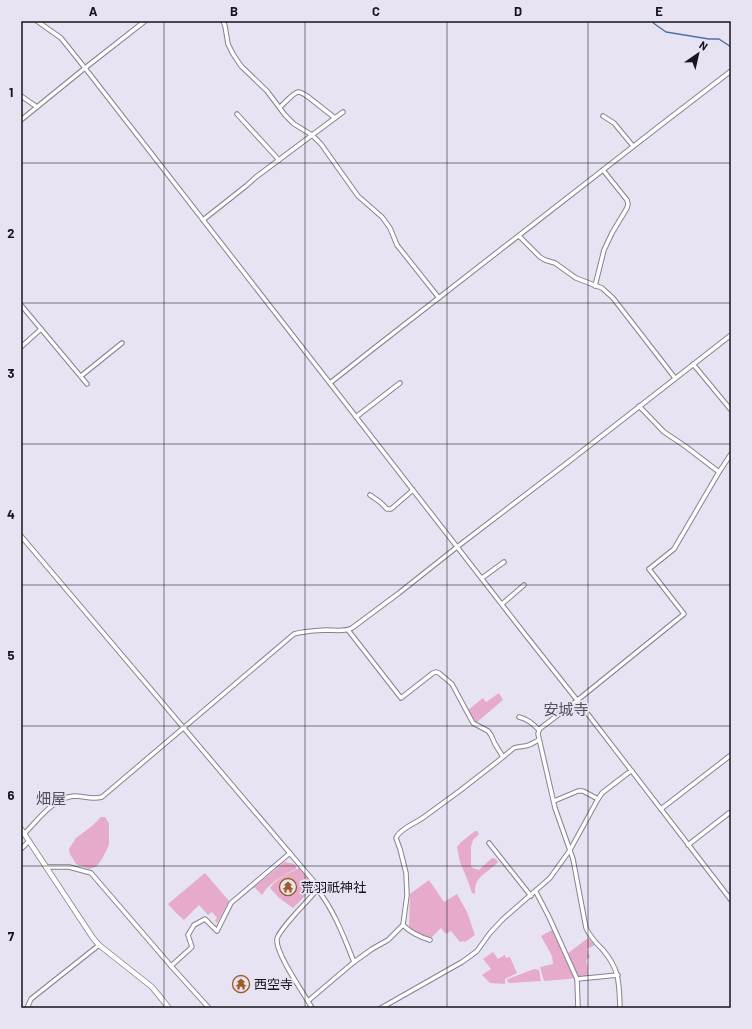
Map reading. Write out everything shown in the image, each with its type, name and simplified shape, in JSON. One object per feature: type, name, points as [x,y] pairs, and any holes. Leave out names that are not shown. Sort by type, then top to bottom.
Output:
[{"type":"street","points":[[37,21],[61,38],[85,68],[731,900]]},
{"type":"street","points":[[21,120],[145,21]]},
{"type":"street","points":[[223,21],[228,44],[241,66],[267,91],[285,115],[294,124],[312,135],[322,144],[358,196],[382,217],[390,228],[397,245],[439,298]]},
{"type":"street","points":[[330,383],[731,71]]},
{"type":"street","points":[[280,107],[298,92],[307,96],[335,118]]},
{"type":"street","points":[[21,96],[37,107]]},
{"type":"street","points":[[203,220],[256,177],[343,112]]},
{"type":"street","points":[[237,114],[279,160]]},
{"type":"street","points":[[603,116],[614,123],[633,146]]},
{"type":"street","points":[[595,286],[604,250],[628,204],[627,200],[603,170]]},
{"type":"street","points":[[519,236],[540,257],[556,263],[576,278],[602,288],[613,298],[675,378]]},
{"type":"street","points":[[21,305],[87,384]]},
{"type":"street","points":[[21,347],[41,329]]},
{"type":"street","points":[[24,834],[50,808],[60,801],[76,796],[93,799],[102,797],[294,634],[304,631],[348,630],[400,593],[457,547],[731,335]]},
{"type":"street","points":[[81,376],[122,343]]},
{"type":"street","points":[[693,364],[731,410]]},
{"type":"street","points":[[356,417],[400,383]]},
{"type":"street","points":[[639,406],[664,432],[719,472]]},
{"type":"street","points":[[620,1008],[618,975],[612,962],[589,934],[586,928],[573,859],[554,801],[538,734],[539,730],[684,614],[649,569],[674,550],[731,454]]},
{"type":"street","points":[[370,495],[387,509],[391,508],[413,490]]},
{"type":"street","points":[[21,536],[316,884],[317,889],[338,923],[354,962]]},
{"type":"street","points":[[482,578],[504,562]]},
{"type":"street","points":[[502,604],[524,585]]},
{"type":"street","points":[[348,630],[401,698],[433,673],[439,673],[452,684],[473,723],[488,731],[503,757]]},
{"type":"street","points":[[519,718],[523,718],[533,724],[539,730]]},
{"type":"street","points":[[308,1001],[354,962],[396,934],[403,925],[407,895],[406,873],[396,836],[420,821],[517,747],[529,745],[539,740]]},
{"type":"street","points":[[661,809],[731,755]]},
{"type":"street","points":[[381,1008],[477,951],[490,933],[503,919],[536,892],[550,878],[570,850],[598,799],[606,790],[632,771]]},
{"type":"street","points":[[554,801],[578,791],[598,799]]},
{"type":"street","points":[[688,844],[729,813]]},
{"type":"street","points":[[21,829],[83,924],[99,945],[152,987],[169,1008]]},
{"type":"street","points":[[21,849],[29,842]]},
{"type":"street","points":[[489,843],[531,896]]},
{"type":"street","points":[[171,966],[192,946],[188,935],[194,925],[205,920],[217,931],[231,903],[290,853]]},
{"type":"street","points":[[46,867],[69,867],[91,873],[209,1008]]},
{"type":"street","points":[[312,1008],[289,971],[277,946],[277,940],[281,930],[317,889]]},
{"type":"street","points":[[536,892],[577,979],[578,1008]]},
{"type":"street","points":[[403,925],[415,934],[430,940]]},
{"type":"street","points":[[27,1008],[31,999],[99,945]]},
{"type":"street","points":[[577,979],[618,975]]},
{"type":"shaded area","points":[[499,693],[503,700],[476,723],[468,710],[483,698],[486,702]]},
{"type":"shaded area","points":[[101,817],[105,817],[109,823],[109,845],[96,867],[89,869],[76,864],[70,854],[69,849],[76,838]]},
{"type":"shaded area","points":[[475,831],[479,834],[473,840],[471,847],[471,866],[479,870],[492,858],[496,859],[498,862],[477,881],[475,886],[475,894],[472,893],[460,862],[457,847]]},
{"type":"shaded area","points":[[285,862],[294,864],[296,869],[273,883],[262,895],[254,887]]},
{"type":"shaded area","points":[[299,868],[314,886],[293,908],[278,897],[270,888],[279,879]]},
{"type":"shaded area","points":[[205,873],[229,901],[217,923],[215,921],[217,918],[212,912],[208,915],[199,905],[184,920],[168,904]]},
{"type":"shaded area","points":[[429,880],[444,902],[457,894],[467,912],[475,935],[465,942],[460,942],[451,931],[446,934],[441,928],[431,938],[417,934],[409,927],[410,894]]},
{"type":"shaded area","points":[[552,930],[574,978],[544,981],[540,967],[553,964],[552,956],[541,936]]},
{"type":"shaded area","points":[[588,938],[595,945],[587,949],[590,957],[586,960],[588,976],[579,977],[567,954]]},
{"type":"shaded area","points":[[493,952],[498,959],[505,955],[506,958],[510,957],[517,973],[505,979],[505,984],[490,983],[482,975],[491,969],[483,959]]},
{"type":"shaded area","points":[[534,969],[539,970],[541,981],[510,983],[507,980],[508,979]]},
{"type":"waterway","points":[[651,21],[666,32],[709,39],[719,39],[731,47]]},
{"type":"place","name":"荒羽祇神社","points":[[288,887]]},
{"type":"place","name":"西空寺","points":[[241,984]]},
{"type":"district","name":"安城寺","points":[[566,709]]},
{"type":"district","name":"畑屋","points":[[51,798]]}]
